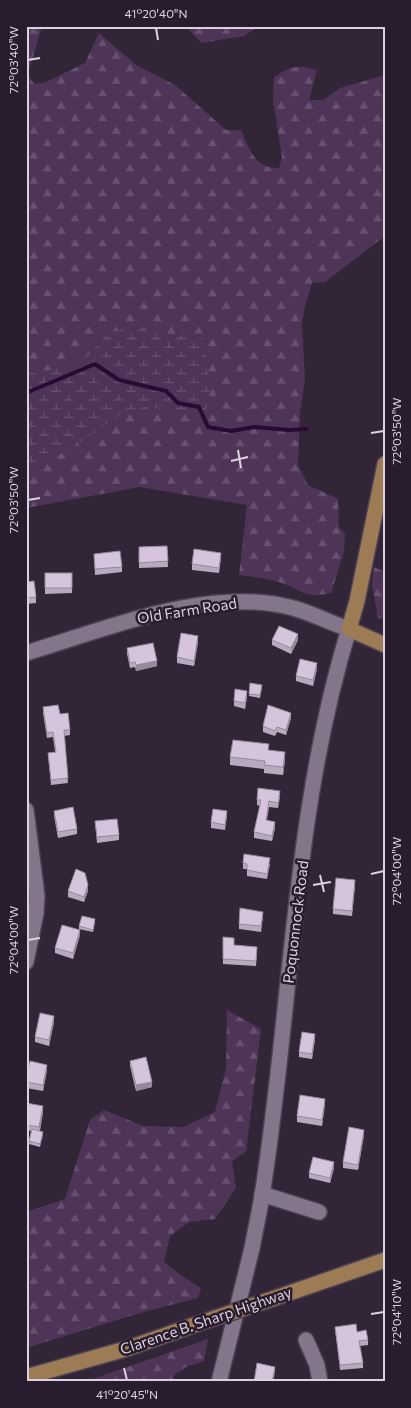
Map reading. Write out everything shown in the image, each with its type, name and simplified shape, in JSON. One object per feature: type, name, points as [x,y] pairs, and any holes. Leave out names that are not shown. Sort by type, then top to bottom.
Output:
[{"type":"main road","name":"Poquonnock Road","points":[[349,629],[357,601],[385,464]]},
{"type":"main road","points":[[349,629],[385,645]]},
{"type":"main road","name":"Clarence B. Sharp Highway","points":[[26,1377],[129,1348],[385,1260]]},
{"type":"street","name":"Old Farm Road","points":[[26,653],[126,622],[176,610],[236,602],[268,603],[293,608],[349,629]]},
{"type":"street","name":"Poquonnock Road","points":[[220,1382],[252,1248],[262,1194],[309,814],[320,748],[340,658],[349,629]]},
{"type":"street","points":[[26,810],[37,896],[36,913],[26,962]]},
{"type":"street","points":[[262,1194],[319,1212]]},
{"type":"street","points":[[306,1340],[317,1365],[320,1382]]},
{"type":"green space","points":[[26,26],[42,26],[28,74],[34,84],[44,83],[85,63],[99,33],[136,65],[175,85],[226,130],[241,130],[250,151],[258,161],[271,167],[279,168],[282,157],[273,100],[274,77],[294,67],[317,70],[309,100],[323,100],[340,88],[385,75],[385,236],[325,282],[312,283],[302,323],[305,379],[300,412],[298,465],[308,485],[338,499],[339,528],[345,533],[344,552],[331,593],[310,595],[277,581],[239,575],[247,505],[140,487],[26,508]]},
{"type":"green space","points":[[186,26],[258,26],[244,36],[201,43]]},
{"type":"green space","points":[[137,328],[169,335],[201,333],[203,335],[210,388],[207,407],[202,413],[147,407],[125,411],[81,442],[26,474],[26,374],[73,365],[87,356],[107,334],[119,330]]},
{"type":"green space","points":[[374,567],[385,572],[385,620],[378,618],[372,585]]},
{"type":"green space","points":[[227,1010],[261,1029],[246,1152],[232,1161],[236,1188],[215,1219],[189,1222],[170,1236],[164,1262],[201,1288],[198,1298],[140,1313],[26,1348],[26,1212],[65,1199],[90,1120],[104,1110],[143,1126],[183,1127],[215,1112],[226,1068]]},
{"type":"green space","points":[[208,1339],[204,1361],[186,1367],[174,1375],[172,1382],[84,1382]]},
{"type":"building","points":[[167,546],[168,561],[139,563],[139,547]]},
{"type":"building","points":[[194,549],[221,553],[219,568],[192,564]]},
{"type":"building","points":[[120,551],[122,567],[95,569],[94,554]]},
{"type":"building","points":[[45,573],[72,573],[72,588],[45,588]]},
{"type":"building","points":[[34,581],[36,597],[26,598],[26,582]]},
{"type":"building","points":[[279,626],[298,634],[291,648],[272,640]]},
{"type":"building","points":[[181,633],[198,636],[194,661],[177,657]]},
{"type":"building","points":[[153,643],[157,661],[136,665],[135,662],[130,663],[127,648]]},
{"type":"building","points":[[300,659],[317,663],[313,680],[296,676]]},
{"type":"building","points":[[250,683],[262,685],[260,695],[249,694]]},
{"type":"building","points":[[235,689],[247,691],[245,703],[234,701]]},
{"type":"building","points":[[58,705],[60,714],[68,713],[70,730],[64,730],[68,778],[51,780],[48,753],[56,752],[53,732],[47,733],[43,707]]},
{"type":"building","points":[[268,705],[291,713],[286,730],[277,727],[275,731],[263,726]]},
{"type":"building","points":[[233,740],[269,744],[268,750],[285,752],[283,767],[264,765],[265,761],[230,757]]},
{"type":"building","points":[[258,788],[280,791],[278,803],[269,801],[266,820],[275,822],[272,836],[254,832],[261,800],[257,800]]},
{"type":"building","points":[[73,807],[77,829],[58,832],[54,811]]},
{"type":"building","points":[[213,809],[227,811],[225,825],[211,822]]},
{"type":"building","points":[[117,819],[119,835],[97,837],[95,821]]},
{"type":"building","points":[[244,854],[270,858],[267,874],[247,870],[247,864],[243,863]]},
{"type":"building","points":[[76,869],[85,873],[88,885],[84,897],[68,891]]},
{"type":"building","points":[[336,878],[355,880],[352,911],[333,909]]},
{"type":"building","points":[[240,908],[263,912],[261,926],[239,924]]},
{"type":"building","points":[[82,916],[95,919],[93,930],[79,926]]},
{"type":"building","points":[[62,925],[80,930],[73,953],[55,948]]},
{"type":"building","points":[[223,937],[234,938],[234,945],[257,947],[256,961],[223,959]]},
{"type":"building","points":[[40,1013],[54,1016],[49,1040],[35,1037]]},
{"type":"building","points":[[302,1032],[315,1034],[312,1054],[299,1052]]},
{"type":"building","points":[[146,1057],[152,1082],[136,1085],[130,1061]]},
{"type":"building","points":[[30,1061],[47,1065],[43,1085],[26,1082]]},
{"type":"building","points":[[300,1095],[325,1099],[322,1120],[297,1116]]},
{"type":"building","points":[[26,1103],[43,1106],[39,1127],[26,1125]]},
{"type":"building","points":[[349,1127],[364,1130],[358,1165],[343,1162]]},
{"type":"building","points":[[32,1129],[43,1132],[40,1144],[29,1141]]},
{"type":"building","points":[[313,1157],[334,1162],[330,1178],[309,1173]]},
{"type":"building","points":[[356,1324],[357,1332],[366,1330],[368,1340],[359,1341],[363,1363],[340,1365],[335,1327]]},
{"type":"building","points":[[257,1363],[275,1367],[272,1382],[254,1382]]},
{"type":"waterway","points":[[26,393],[95,364],[119,380],[166,391],[178,403],[199,407],[208,427],[231,431],[255,427],[289,430],[307,429]]}]
